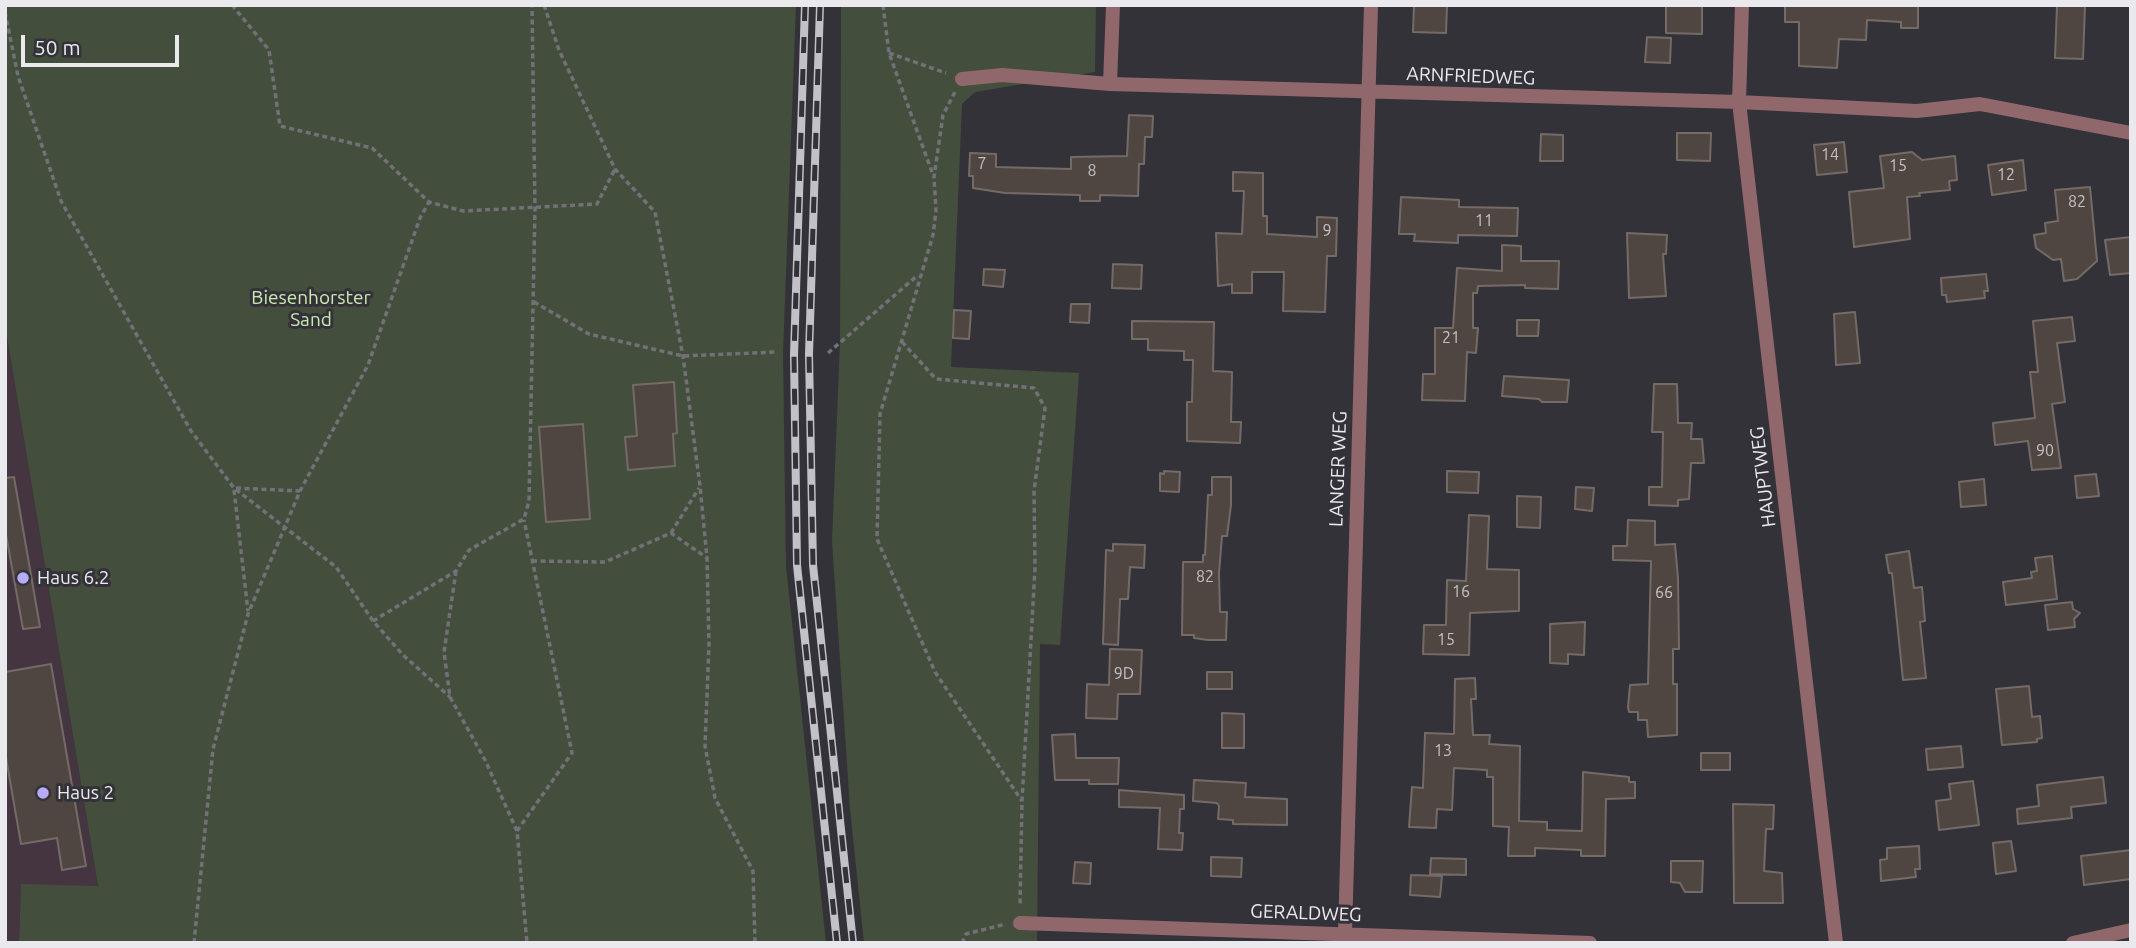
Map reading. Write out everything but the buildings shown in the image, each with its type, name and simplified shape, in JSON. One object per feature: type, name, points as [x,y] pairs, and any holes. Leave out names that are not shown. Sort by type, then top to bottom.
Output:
[{"type":"street","points":[[1110,84],[1112,5]]},
{"type":"street","name":"LANGER WEG","points":[[1345,934],[1371,5]]},
{"type":"street","name":"HAUPTWEG","points":[[1742,5],[1738,102],[1836,943]]},
{"type":"street","name":"ARNFRIEDWEG","points":[[962,79],[1002,75],[1110,84],[1738,102],[1917,111],[1980,104],[2131,133]]},
{"type":"street","name":"GERALDWEG","points":[[1013,923],[1345,934],[1369,939],[1590,943]]},
{"type":"street","points":[[2073,943],[2131,930]]},
{"type":"path","points":[[232,5],[269,50],[280,126],[372,148],[429,202],[463,211],[597,204],[615,169]]},
{"type":"path","points":[[517,831],[572,753],[524,519],[529,501],[534,302],[532,5]]},
{"type":"path","points":[[544,5],[559,50],[615,169],[655,212],[683,356],[701,486],[707,558],[709,645],[705,746],[715,798],[753,871],[755,943]]},
{"type":"path","points":[[883,5],[889,53],[934,177]]},
{"type":"path","points":[[5,12],[18,76],[61,201],[191,432],[234,488],[336,567],[373,621],[403,655],[450,697],[485,760],[517,831],[527,943]]},
{"type":"path","points":[[889,53],[962,79],[943,115],[934,177],[936,211],[933,234],[880,414],[877,539],[935,672],[1022,801]]},
{"type":"path","points":[[194,943],[213,750],[248,614],[300,491],[368,365],[420,218],[429,202]]},
{"type":"path","points":[[828,353],[920,274]]},
{"type":"path","points":[[534,302],[589,334],[683,356],[776,352]]},
{"type":"path","points":[[902,342],[936,379],[1034,388],[1045,408],[1034,491],[1035,568],[1013,923],[966,934],[962,943]]},
{"type":"path","points":[[531,561],[605,562],[671,533],[701,486]]},
{"type":"path","points":[[234,488],[300,491]]},
{"type":"path","points":[[234,488],[248,614]]},
{"type":"path","points":[[450,697],[444,652],[456,571],[469,550],[524,519]]},
{"type":"path","points":[[671,533],[707,558]]},
{"type":"path","points":[[373,621],[456,571]]},
{"type":"shaded area","points":[[5,324],[98,887],[21,885],[19,943],[5,943]]},
{"type":"green space","name":"Biesenhorster Sand","points":[[5,5],[796,5],[783,354],[786,566],[826,943],[19,943],[21,884],[98,886],[5,324]]},
{"type":"green space","points":[[841,5],[1096,5],[1095,72],[975,92],[962,104],[951,367],[1079,373],[1060,645],[1040,644],[1037,943],[864,943],[850,809],[832,541],[840,342]]},
{"type":"railway","points":[[805,5],[794,355],[797,565],[837,943]]},
{"type":"railway","points":[[820,5],[809,354],[813,565],[853,943]]},
{"type":"place","name":"Haus 6.2","points":[[23,578]]},
{"type":"place","name":"Haus 2","points":[[43,793]]}]
